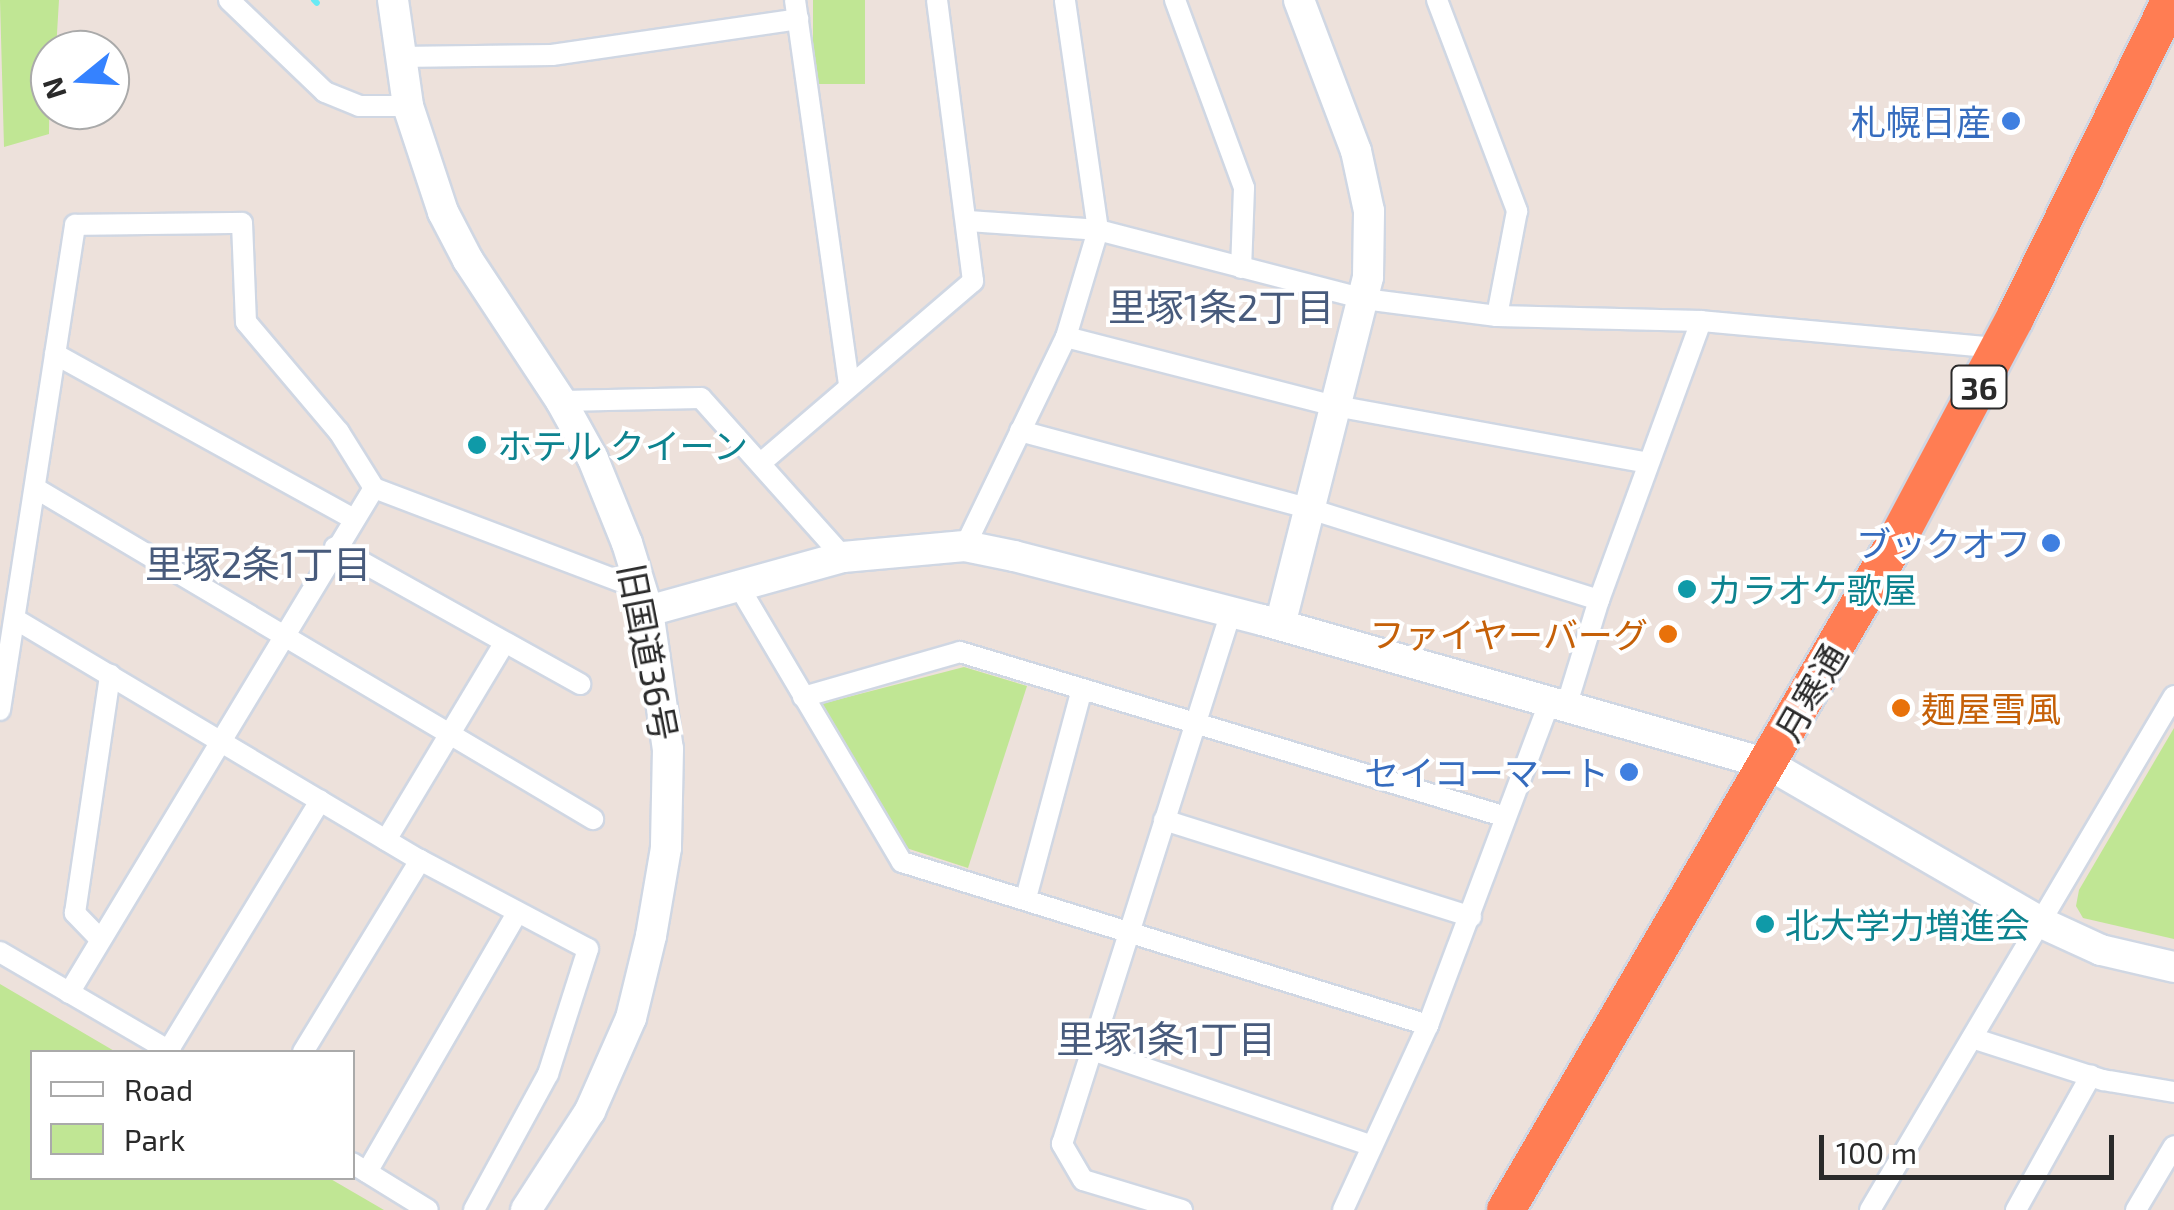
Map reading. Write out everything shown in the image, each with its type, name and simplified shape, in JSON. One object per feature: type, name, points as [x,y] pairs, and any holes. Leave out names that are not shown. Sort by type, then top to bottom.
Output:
[{"type":"highway","name":"月寒通","points":[[1506,1210],[1898,538],[2000,348],[2171,0]]},
{"type":"street","points":[[229,0],[325,92],[359,106],[408,106]]},
{"type":"street","name":"旧国道36号","points":[[394,0],[398,56],[428,172],[468,260],[561,401],[612,501],[646,600],[668,749],[666,848],[652,936],[631,1018],[610,1070],[571,1144],[526,1210]]},
{"type":"street","points":[[762,462],[973,281],[937,0]]},
{"type":"street","points":[[965,546],[1066,337],[1098,230],[1065,0]]},
{"type":"street","points":[[1176,0],[1244,188],[1241,268]]},
{"type":"street","points":[[1280,626],[1364,300],[1369,211],[1356,151],[1299,0]]},
{"type":"street","points":[[1437,0],[1517,211],[1497,316]]},
{"type":"street","points":[[398,56],[552,55],[796,9],[849,384]]},
{"type":"street","points":[[967,220],[1098,230],[1364,300],[1497,316],[1702,321],[2000,348]]},
{"type":"street","points":[[0,706],[76,225],[242,223],[246,322],[339,432],[374,488],[646,600],[738,585],[844,556],[965,546],[1231,612],[1768,764],[2042,923],[2100,950],[2174,967]]},
{"type":"street","points":[[1343,1210],[1428,1025],[1506,817],[1599,600],[1702,321]]},
{"type":"street","points":[[1066,337],[1335,406],[1648,463]]},
{"type":"street","points":[[55,354],[352,518]]},
{"type":"street","points":[[561,401],[702,398],[844,556]]},
{"type":"street","points":[[1020,431],[1308,508],[1599,600]]},
{"type":"street","points":[[35,488],[286,633],[593,819]]},
{"type":"street","points":[[69,993],[352,518],[374,488]]},
{"type":"street","points":[[336,547],[580,684]]},
{"type":"street","points":[[738,585],[902,862],[1132,930],[1428,1025]]},
{"type":"street","points":[[1182,1210],[1083,1180],[1062,1144],[1095,1052],[1231,612]]},
{"type":"street","points":[[15,619],[420,860],[588,949],[548,1074],[474,1210]]},
{"type":"street","points":[[386,840],[504,644]]},
{"type":"street","points":[[803,697],[960,652],[1196,720],[1506,817]]},
{"type":"street","points":[[99,938],[75,913],[110,675]]},
{"type":"street","points":[[1026,898],[1082,689]]},
{"type":"street","points":[[1870,1210],[2174,696]]},
{"type":"street","points":[[171,1050],[320,801]]},
{"type":"street","points":[[1164,820],[1471,917]]},
{"type":"street","points":[[304,1050],[420,860]]},
{"type":"street","points":[[428,1210],[360,1167],[517,913]]},
{"type":"street","points":[[0,952],[167,1050]]},
{"type":"street","points":[[1972,1038],[2090,1075],[2174,1092]]},
{"type":"street","points":[[1095,1052],[1370,1145]]},
{"type":"street","points":[[2016,1210],[2090,1075]]},
{"type":"street","points":[[2136,1210],[2174,1146]]},
{"type":"green space","points":[[0,0],[59,0],[57,30],[30,30],[30,130],[49,130],[49,134],[4,147]]},
{"type":"green space","points":[[813,0],[865,0],[865,84],[813,84]]},
{"type":"green space","points":[[964,667],[1027,686],[968,868],[900,846],[821,704]]},
{"type":"green space","points":[[2174,728],[2174,939],[2083,918],[2076,906],[2079,890]]},
{"type":"green space","points":[[0,984],[113,1050],[30,1050],[30,1180],[332,1180],[384,1210],[0,1210]]},
{"type":"waterway","points":[[314,0],[317,3]]},
{"type":"place","name":"札幌日産","points":[[2011,121]]},
{"type":"place","name":"ホテル クイーン","points":[[477,445]]},
{"type":"place","name":"ブックオフ","points":[[2051,543]]},
{"type":"place","name":"カラオケ歌屋","points":[[1687,589]]},
{"type":"place","name":"ファイヤーバーグ","points":[[1668,634]]},
{"type":"place","name":"麺屋雪風","points":[[1901,708]]},
{"type":"place","name":"セイコーマート","points":[[1629,772]]},
{"type":"place","name":"北大学力増進会","points":[[1765,924]]},
{"type":"district","name":"里塚1条2丁目","points":[[1221,307]]},
{"type":"district","name":"里塚2条1丁目","points":[[258,564]]},
{"type":"district","name":"里塚1条1丁目","points":[[1166,1039]]}]
